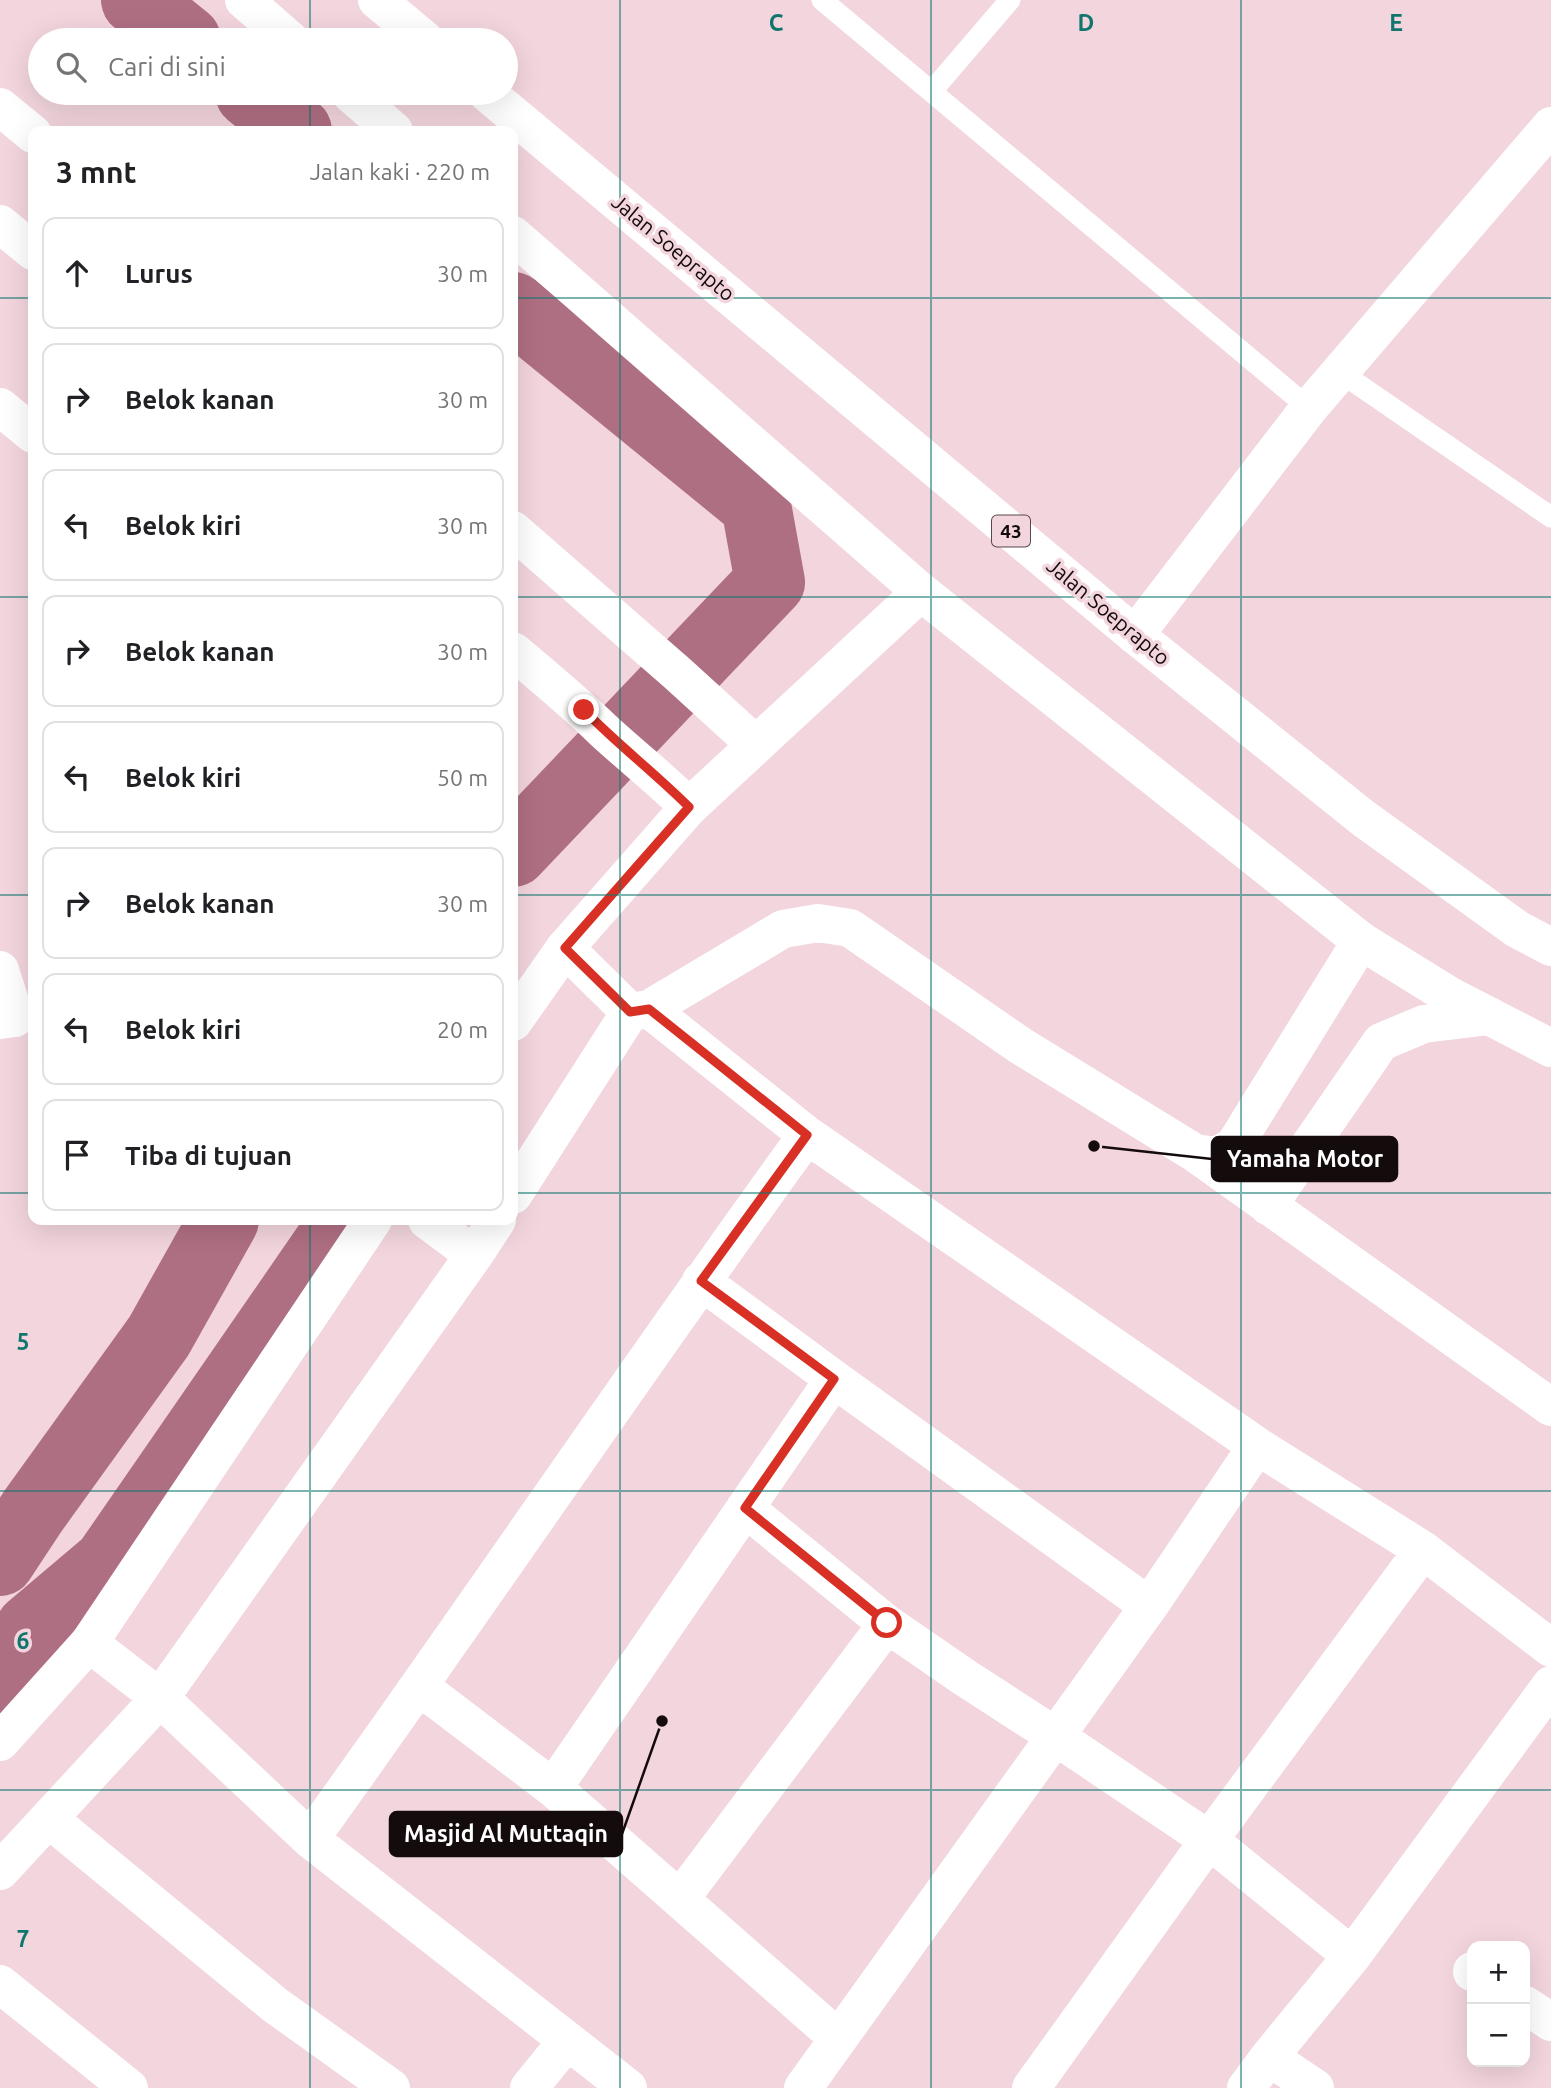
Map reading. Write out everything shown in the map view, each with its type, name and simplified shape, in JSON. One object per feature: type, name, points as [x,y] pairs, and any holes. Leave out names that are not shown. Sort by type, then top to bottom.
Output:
[{"type":"main road","points":[[244,0],[276,28]]},
{"type":"main road","points":[[377,0],[411,28]]},
{"type":"main road","points":[[364,105],[388,126]]},
{"type":"main road","name":"Jalan Soeprapto","points":[[501,105],[1135,635],[1363,818],[1517,929],[1551,947]]},
{"type":"main road","points":[[0,107],[28,130]]},
{"type":"main road","points":[[1135,635],[1310,408],[1551,126]]},
{"type":"main road","points":[[0,224],[28,247]]},
{"type":"main road","points":[[518,239],[921,592],[1362,941],[1450,996],[1551,1048]]},
{"type":"main road","points":[[0,407],[28,430]]},
{"type":"main road","points":[[518,534],[749,738]]},
{"type":"main road","points":[[518,1015],[676,794],[749,738],[921,592]]},
{"type":"main road","points":[[518,655],[584,710],[676,794]]},
{"type":"main road","points":[[518,1188],[639,1010],[783,929],[818,923],[850,928],[1021,1046],[1195,1153],[1551,1407]]},
{"type":"main road","points":[[1195,1153],[1217,1156],[1234,1146],[1362,941]]},
{"type":"main road","points":[[565,948],[639,1010],[807,1135],[1257,1446],[1423,1550],[1551,1648]]},
{"type":"main road","points":[[0,970],[15,1018],[0,1020]]},
{"type":"main road","points":[[1268,1206],[1381,1042],[1424,1024],[1489,1016]]},
{"type":"main road","points":[[310,1839],[701,1281],[807,1135]]},
{"type":"main road","points":[[0,1742],[101,1653],[370,1225]]},
{"type":"main road","points":[[435,1225],[468,1250]]},
{"type":"main road","points":[[0,1871],[49,1819],[155,1694],[468,1250],[492,1225]]},
{"type":"main road","points":[[701,1281],[1149,1606]]},
{"type":"main road","points":[[553,1788],[834,1379]]},
{"type":"main road","points":[[803,2088],[1149,1606],[1257,1446]]},
{"type":"main road","points":[[745,1508],[887,1623],[1209,1840],[1352,1956]]},
{"type":"main road","points":[[1031,2088],[1209,1840],[1423,1550]]},
{"type":"main road","points":[[680,1899],[887,1623]]},
{"type":"main road","points":[[101,1653],[155,1694],[310,1839],[628,2088]]},
{"type":"main road","points":[[1247,2088],[1352,1956],[1551,1685]]},
{"type":"main road","points":[[419,1687],[553,1788],[838,2038]]},
{"type":"main road","points":[[49,1819],[275,2006],[391,2088]]},
{"type":"main road","points":[[0,1984],[129,2088]]},
{"type":"main road","points":[[1530,2008],[1551,2022]]},
{"type":"main road","points":[[529,2088],[568,2041]]},
{"type":"main road","points":[[1269,2057],[1315,2088]]},
{"type":"lane","points":[[822,0],[1310,408]]},
{"type":"lane","points":[[932,91],[1010,0]]},
{"type":"lane","points":[[1340,372],[1551,517]]},
{"type":"waterway","points":[[136,0],[171,28]]},
{"type":"waterway","points":[[265,105],[291,126]]},
{"type":"waterway","points":[[518,311],[756,505],[770,582],[518,847]]},
{"type":"waterway","points":[[0,1561],[159,1336],[221,1225]]},
{"type":"waterway","points":[[0,1711],[30,1629],[108,1563],[342,1225]]},
{"type":"place","name":"Yamaha Motor","points":[[1094,1146]]},
{"type":"place","name":"Masjid Al Muttaqin","points":[[662,1721]]},
{"type":"route","points":[[584,710],[689,807],[565,948],[630,1012],[649,1009],[807,1135],[701,1281],[834,1379],[745,1508],[887,1623]]}]
